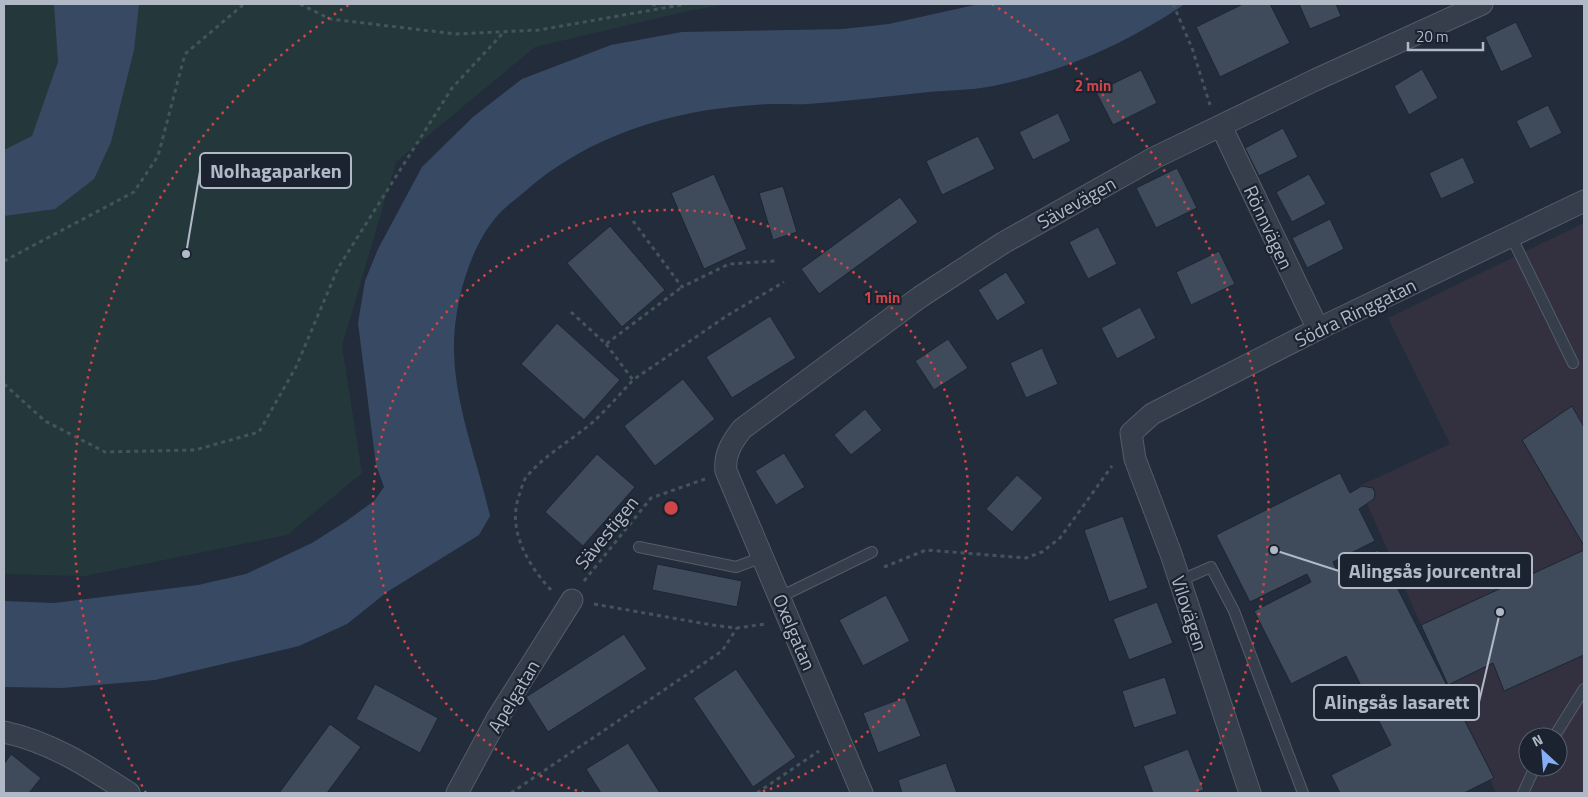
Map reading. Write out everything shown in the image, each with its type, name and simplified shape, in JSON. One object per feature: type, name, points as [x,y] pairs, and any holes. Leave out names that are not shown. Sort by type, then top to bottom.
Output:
[{"type":"street","name":"Sävevägen","points":[[726,471],[727,452],[742,428],[920,297],[1003,243],[1154,158],[1482,4]]},
{"type":"street","name":"Rönnvägen","points":[[1221,126],[1318,329]]},
{"type":"street","name":"Södra Ringgatan","points":[[1131,433],[1152,414],[1318,329],[1584,201]]},
{"type":"street","name":"Vilovägen","points":[[1131,433],[1135,459],[1179,581],[1250,793]]},
{"type":"street","name":"Oxelgatan","points":[[726,471],[840,735],[862,793]]},
{"type":"street","name":"Apelgatan","points":[[457,793],[497,719],[572,600]]},
{"type":"street","points":[[4,732],[28,737],[76,758],[129,793]]},
{"type":"lane","points":[[1511,236],[1573,363]]},
{"type":"lane","points":[[639,547],[736,567],[763,557]]},
{"type":"lane","points":[[784,606],[872,552]]},
{"type":"lane","points":[[1179,581],[1211,566],[1234,611],[1303,793]]},
{"type":"lane","points":[[1560,727],[1584,689]]},
{"type":"lane","points":[[1523,793],[1530,777]]},
{"type":"path","points":[[4,261],[134,192],[158,156],[186,54],[244,4]]},
{"type":"path","points":[[300,4],[330,19],[456,34],[539,30],[686,4]]},
{"type":"path","points":[[652,4],[661,8]]},
{"type":"path","points":[[1173,4],[1192,48],[1205,94],[1221,126]]},
{"type":"path","points":[[4,384],[45,421],[106,452],[194,450],[259,432],[296,367],[338,268],[452,88],[504,32]]},
{"type":"path","points":[[633,221],[682,287]]},
{"type":"path","points":[[606,344],[682,287],[729,264],[775,261]]},
{"type":"path","points":[[784,282],[728,315],[633,380],[592,422],[539,464],[526,478],[516,502],[515,524],[522,547],[534,571],[558,597],[738,628],[772,623],[784,606]]},
{"type":"path","points":[[571,312],[606,344],[633,380]]},
{"type":"path","points":[[879,569],[926,550],[1026,558],[1042,552],[1060,538],[1110,469],[1131,433]]},
{"type":"path","name":"Sävestigen","points":[[572,600],[588,574],[651,498],[726,471]]},
{"type":"path","points":[[511,793],[722,651],[738,628]]},
{"type":"path","points":[[758,793],[840,735]]},
{"type":"shaded area","points":[[1584,223],[1584,793],[1496,793],[1359,486],[1450,444],[1388,318]]},
{"type":"green space","points":[[4,4],[729,4],[688,11],[535,47],[396,162],[342,346],[362,473],[287,535],[85,576],[4,574]]},
{"type":"water","points":[[54,4],[139,4],[134,50],[111,142],[94,179],[55,209],[4,216],[4,150],[32,136],[58,62]]},
{"type":"water","points":[[979,4],[1185,4],[1142,30],[1097,53],[1026,78],[975,89],[808,104],[755,105],[692,113],[632,130],[602,141],[574,156],[548,173],[508,206],[488,227],[471,260],[460,297],[454,334],[455,372],[463,414],[490,516],[479,535],[387,592],[347,624],[299,646],[155,680],[62,688],[4,687],[4,601],[54,603],[198,585],[246,574],[312,543],[374,501],[384,487],[376,465],[358,323],[365,281],[378,249],[422,167],[473,117],[522,79],[611,45],[682,32],[843,29],[889,24]]},
{"type":"building","points":[[1243,4],[1270,4],[1290,43],[1220,77],[1196,27]]},
{"type":"building","points":[[1299,4],[1336,4],[1341,16],[1310,29]]},
{"type":"building","points":[[1516,22],[1533,57],[1501,72],[1485,37]]},
{"type":"building","points":[[1422,69],[1438,98],[1409,115],[1394,86]]},
{"type":"building","points":[[1141,70],[1157,103],[1113,125],[1096,92]]},
{"type":"building","points":[[1548,105],[1562,133],[1530,149],[1516,121]]},
{"type":"building","points":[[1058,113],[1071,141],[1033,160],[1019,132]]},
{"type":"building","points":[[1283,128],[1298,157],[1259,176],[1245,148]]},
{"type":"building","points":[[978,136],[995,169],[942,195],[926,161]]},
{"type":"building","points":[[1463,157],[1475,183],[1441,199],[1429,173]]},
{"type":"building","points":[[1177,168],[1197,208],[1156,228],[1136,188]]},
{"type":"building","points":[[714,174],[747,249],[704,269],[671,193]]},
{"type":"building","points":[[1309,174],[1326,204],[1292,222],[1276,192]]},
{"type":"building","points":[[783,186],[797,232],[773,240],[759,193]]},
{"type":"building","points":[[900,197],[918,222],[819,294],[801,269]]},
{"type":"building","points":[[1330,219],[1344,249],[1307,268],[1292,238]]},
{"type":"building","points":[[610,226],[665,290],[622,327],[567,263]]},
{"type":"building","points":[[1098,227],[1117,264],[1088,279],[1069,242]]},
{"type":"building","points":[[1219,251],[1235,284],[1191,305],[1176,272]]},
{"type":"building","points":[[1006,272],[1026,303],[997,321],[978,290]]},
{"type":"building","points":[[1140,307],[1156,338],[1117,359],[1101,328]]},
{"type":"building","points":[[770,316],[796,358],[732,398],[706,357]]},
{"type":"building","points":[[557,323],[620,380],[584,420],[521,364]]},
{"type":"building","points":[[948,339],[968,368],[934,390],[915,361]]},
{"type":"building","points":[[1042,348],[1058,384],[1026,398],[1010,363]]},
{"type":"building","points":[[683,379],[715,419],[655,466],[624,426]]},
{"type":"building","points":[[1572,406],[1584,427],[1584,546],[1522,440]]},
{"type":"building","points":[[865,409],[882,430],[851,455],[834,435]]},
{"type":"building","points":[[784,453],[805,487],[776,505],[755,471]]},
{"type":"building","points":[[597,454],[635,487],[583,546],[545,512]]},
{"type":"building","points":[[1340,473],[1350,493],[1362,486],[1373,488],[1375,493],[1374,499],[1359,509],[1375,541],[1333,562],[1337,571],[1378,550],[1494,778],[1464,793],[1340,793],[1331,775],[1391,745],[1346,656],[1291,684],[1254,611],[1311,582],[1307,574],[1250,602],[1216,535]]},
{"type":"building","points":[[1017,475],[1043,498],[1012,532],[986,509]]},
{"type":"building","points":[[1123,516],[1148,588],[1109,602],[1084,530]]},
{"type":"building","points":[[1584,550],[1584,655],[1504,691],[1493,663],[1448,685],[1421,625]]},
{"type":"building","points":[[657,564],[742,581],[737,607],[652,590]]},
{"type":"building","points":[[886,595],[910,641],[863,666],[839,620]]},
{"type":"building","points":[[1157,602],[1173,643],[1129,660],[1113,619]]},
{"type":"building","points":[[624,634],[647,669],[548,732],[526,697]]},
{"type":"building","points":[[736,669],[796,757],[753,787],[693,698]]},
{"type":"building","points":[[1165,677],[1177,714],[1134,728],[1122,691]]},
{"type":"building","points":[[375,684],[438,718],[420,753],[356,719]]},
{"type":"building","points":[[905,697],[921,736],[878,753],[863,713]]},
{"type":"building","points":[[330,724],[361,747],[327,793],[279,793]]},
{"type":"building","points":[[628,743],[660,793],[601,793],[586,769]]},
{"type":"building","points":[[1188,749],[1204,790],[1195,793],[1153,793],[1143,766]]},
{"type":"building","points":[[11,754],[41,778],[29,793],[4,793],[4,764]]},
{"type":"building","points":[[946,763],[957,793],[902,793],[898,780]]},
{"type":"place","name":"Nolhagaparken","points":[[186,254]]},
{"type":"place","name":"Alingsås jourcentral","points":[[1274,550]]},
{"type":"place","name":"Alingsås lasarett","points":[[1500,612]]}]
